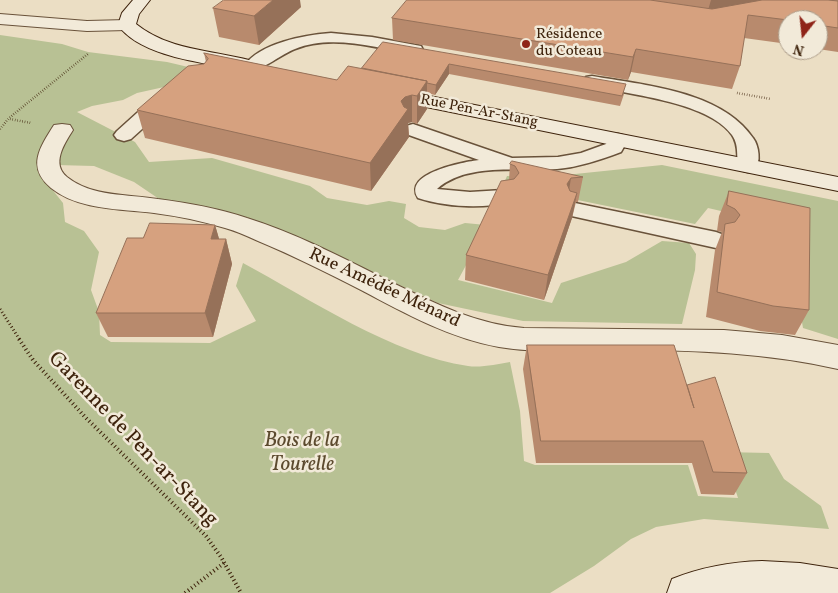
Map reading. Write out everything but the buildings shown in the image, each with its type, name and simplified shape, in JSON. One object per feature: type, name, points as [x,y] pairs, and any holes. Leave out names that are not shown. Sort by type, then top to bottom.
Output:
[{"type":"street","points":[[127,25],[131,13],[142,0]]},
{"type":"street","points":[[0,20],[88,26],[127,25],[136,35],[153,43],[282,72]]},
{"type":"street","name":"Rue Pen-Ar-Stang","points":[[367,89],[838,184]]},
{"type":"street","name":"Rue Amédée Ménard","points":[[62,130],[48,153],[48,167],[58,181],[72,191],[236,222],[290,245],[425,311],[472,329],[511,338],[539,340],[637,339],[724,342],[813,351],[838,357]]},
{"type":"street","points":[[686,593],[727,582],[754,579],[796,581],[838,588]]},
{"type":"lane","points":[[253,66],[284,46],[329,36],[436,54]]},
{"type":"lane","points":[[580,79],[660,95],[710,110],[732,124],[746,141],[749,150],[748,166]]},
{"type":"lane","points":[[124,135],[176,88]]},
{"type":"lane","points":[[413,130],[510,164]]},
{"type":"lane","points":[[503,197],[481,200],[437,198],[426,193],[426,187],[441,176],[469,166],[558,163],[585,158],[614,148],[618,140]]},
{"type":"lane","points":[[575,210],[716,240]]},
{"type":"path","points":[[0,129],[9,118],[83,57]]},
{"type":"path","name":"Garenne de Pen-ar-Stang","points":[[0,309],[33,360],[86,418],[206,536],[241,593]]},
{"type":"path","points":[[185,593],[224,563]]},
{"type":"green space","name":"Bois de la Tourelle","points":[[0,35],[62,44],[88,52],[167,62],[201,70],[173,85],[137,93],[123,100],[92,106],[77,112],[135,142],[149,162],[212,158],[310,186],[327,198],[367,205],[389,201],[406,204],[404,218],[419,227],[445,230],[465,223],[486,225],[507,176],[546,177],[662,165],[838,201],[838,339],[803,328],[800,310],[799,229],[708,208],[695,224],[509,186],[458,280],[552,303],[561,283],[626,262],[662,241],[689,243],[696,254],[695,270],[682,324],[523,321],[438,303],[286,232],[162,201],[134,182],[94,166],[56,165],[47,183],[63,203],[65,222],[84,231],[99,252],[91,290],[99,312],[100,335],[111,342],[210,343],[256,321],[236,286],[243,263],[352,324],[411,350],[440,360],[468,366],[484,366],[510,362],[520,411],[524,461],[535,465],[688,465],[698,496],[738,498],[723,452],[769,453],[784,479],[821,506],[829,529],[704,519],[656,527],[631,539],[594,566],[550,593],[0,593]]},
{"type":"place","name":"Résidence du Coteau","points":[[526,44]]}]
